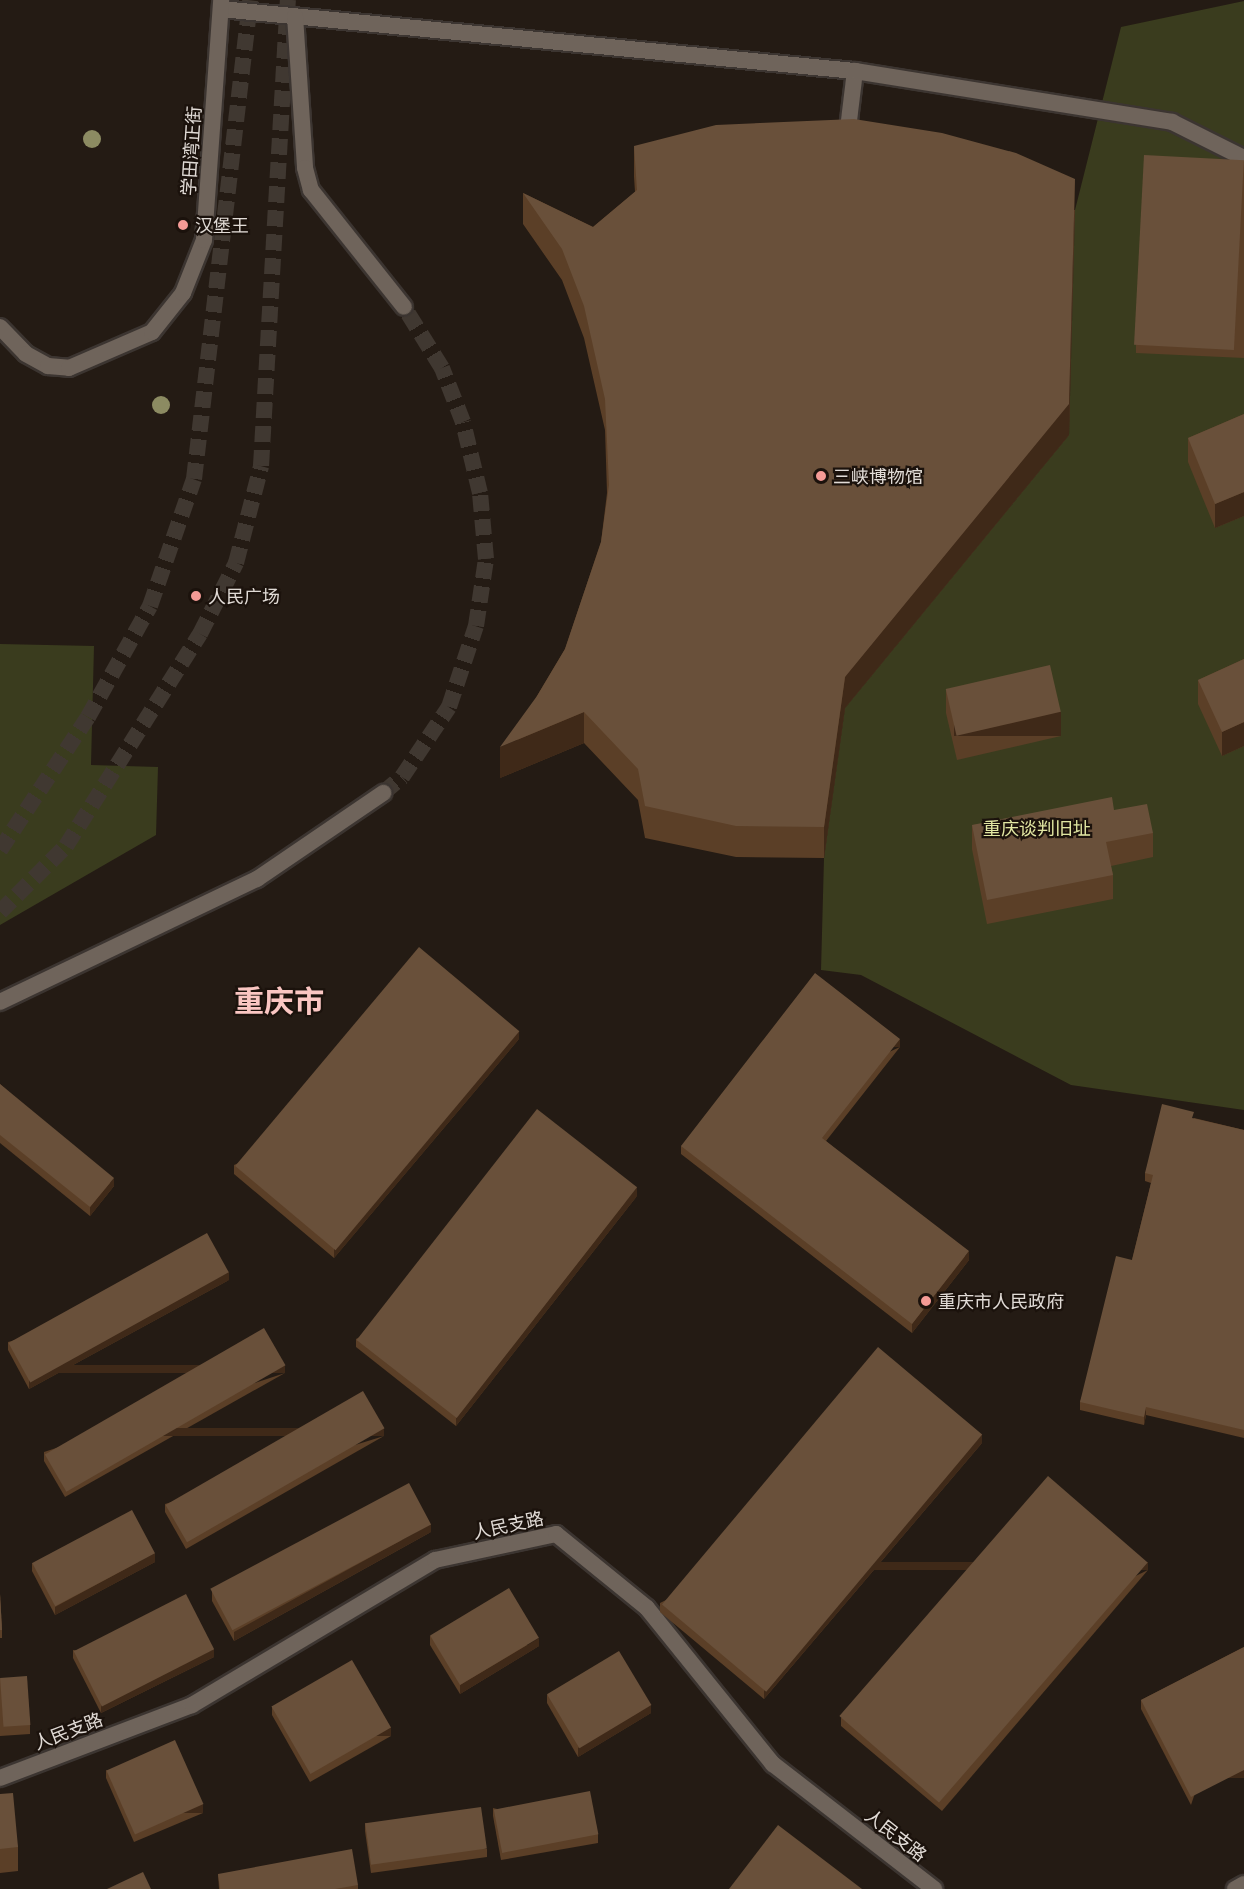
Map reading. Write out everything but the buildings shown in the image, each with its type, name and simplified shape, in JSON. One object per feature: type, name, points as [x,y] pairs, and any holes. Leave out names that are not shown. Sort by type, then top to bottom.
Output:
[{"type":"street","points":[[221,4],[295,16],[855,71],[1172,122],[1244,158]]},
{"type":"street","name":"学田湾正街","points":[[0,327],[26,354],[48,366],[69,368],[152,332],[183,293],[204,240],[221,4]]},
{"type":"street","points":[[295,16],[305,168],[311,190],[404,307]]},
{"type":"street","points":[[847,137],[855,71]]},
{"type":"street","points":[[0,1002],[257,879],[383,793]]},
{"type":"street","name":"人民支路","points":[[0,1778],[192,1705],[435,1560],[556,1534],[647,1608],[773,1764],[934,1889]]},
{"type":"street","points":[[1235,1889],[1244,1884]]},
{"type":"green space","name":"重庆谈判旧址","points":[[1244,1],[1244,1110],[1071,1085],[861,975],[821,970],[824,858],[845,708],[1069,435],[1075,210],[1121,27]]},
{"type":"green space","points":[[0,644],[94,646],[91,765],[158,767],[156,835],[0,925]]},
{"type":"tunnel","points":[[0,850],[88,717],[150,606],[194,479],[250,0]]},
{"type":"tunnel","points":[[0,912],[66,846],[200,634],[236,563],[261,466],[288,0]]},
{"type":"tunnel","points":[[383,793],[402,777],[449,707],[476,626],[486,559],[480,493],[463,422],[442,368],[404,307]]},
{"type":"place","name":"汉堡王","points":[[183,225]]},
{"type":"place","name":"三峡博物馆","points":[[821,476]]},
{"type":"place","name":"人民广场","points":[[196,596]]},
{"type":"place","name":"重庆市人民政府","points":[[926,1301]]},
{"type":"district","name":"重庆市","points":[[279,1001]]}]
